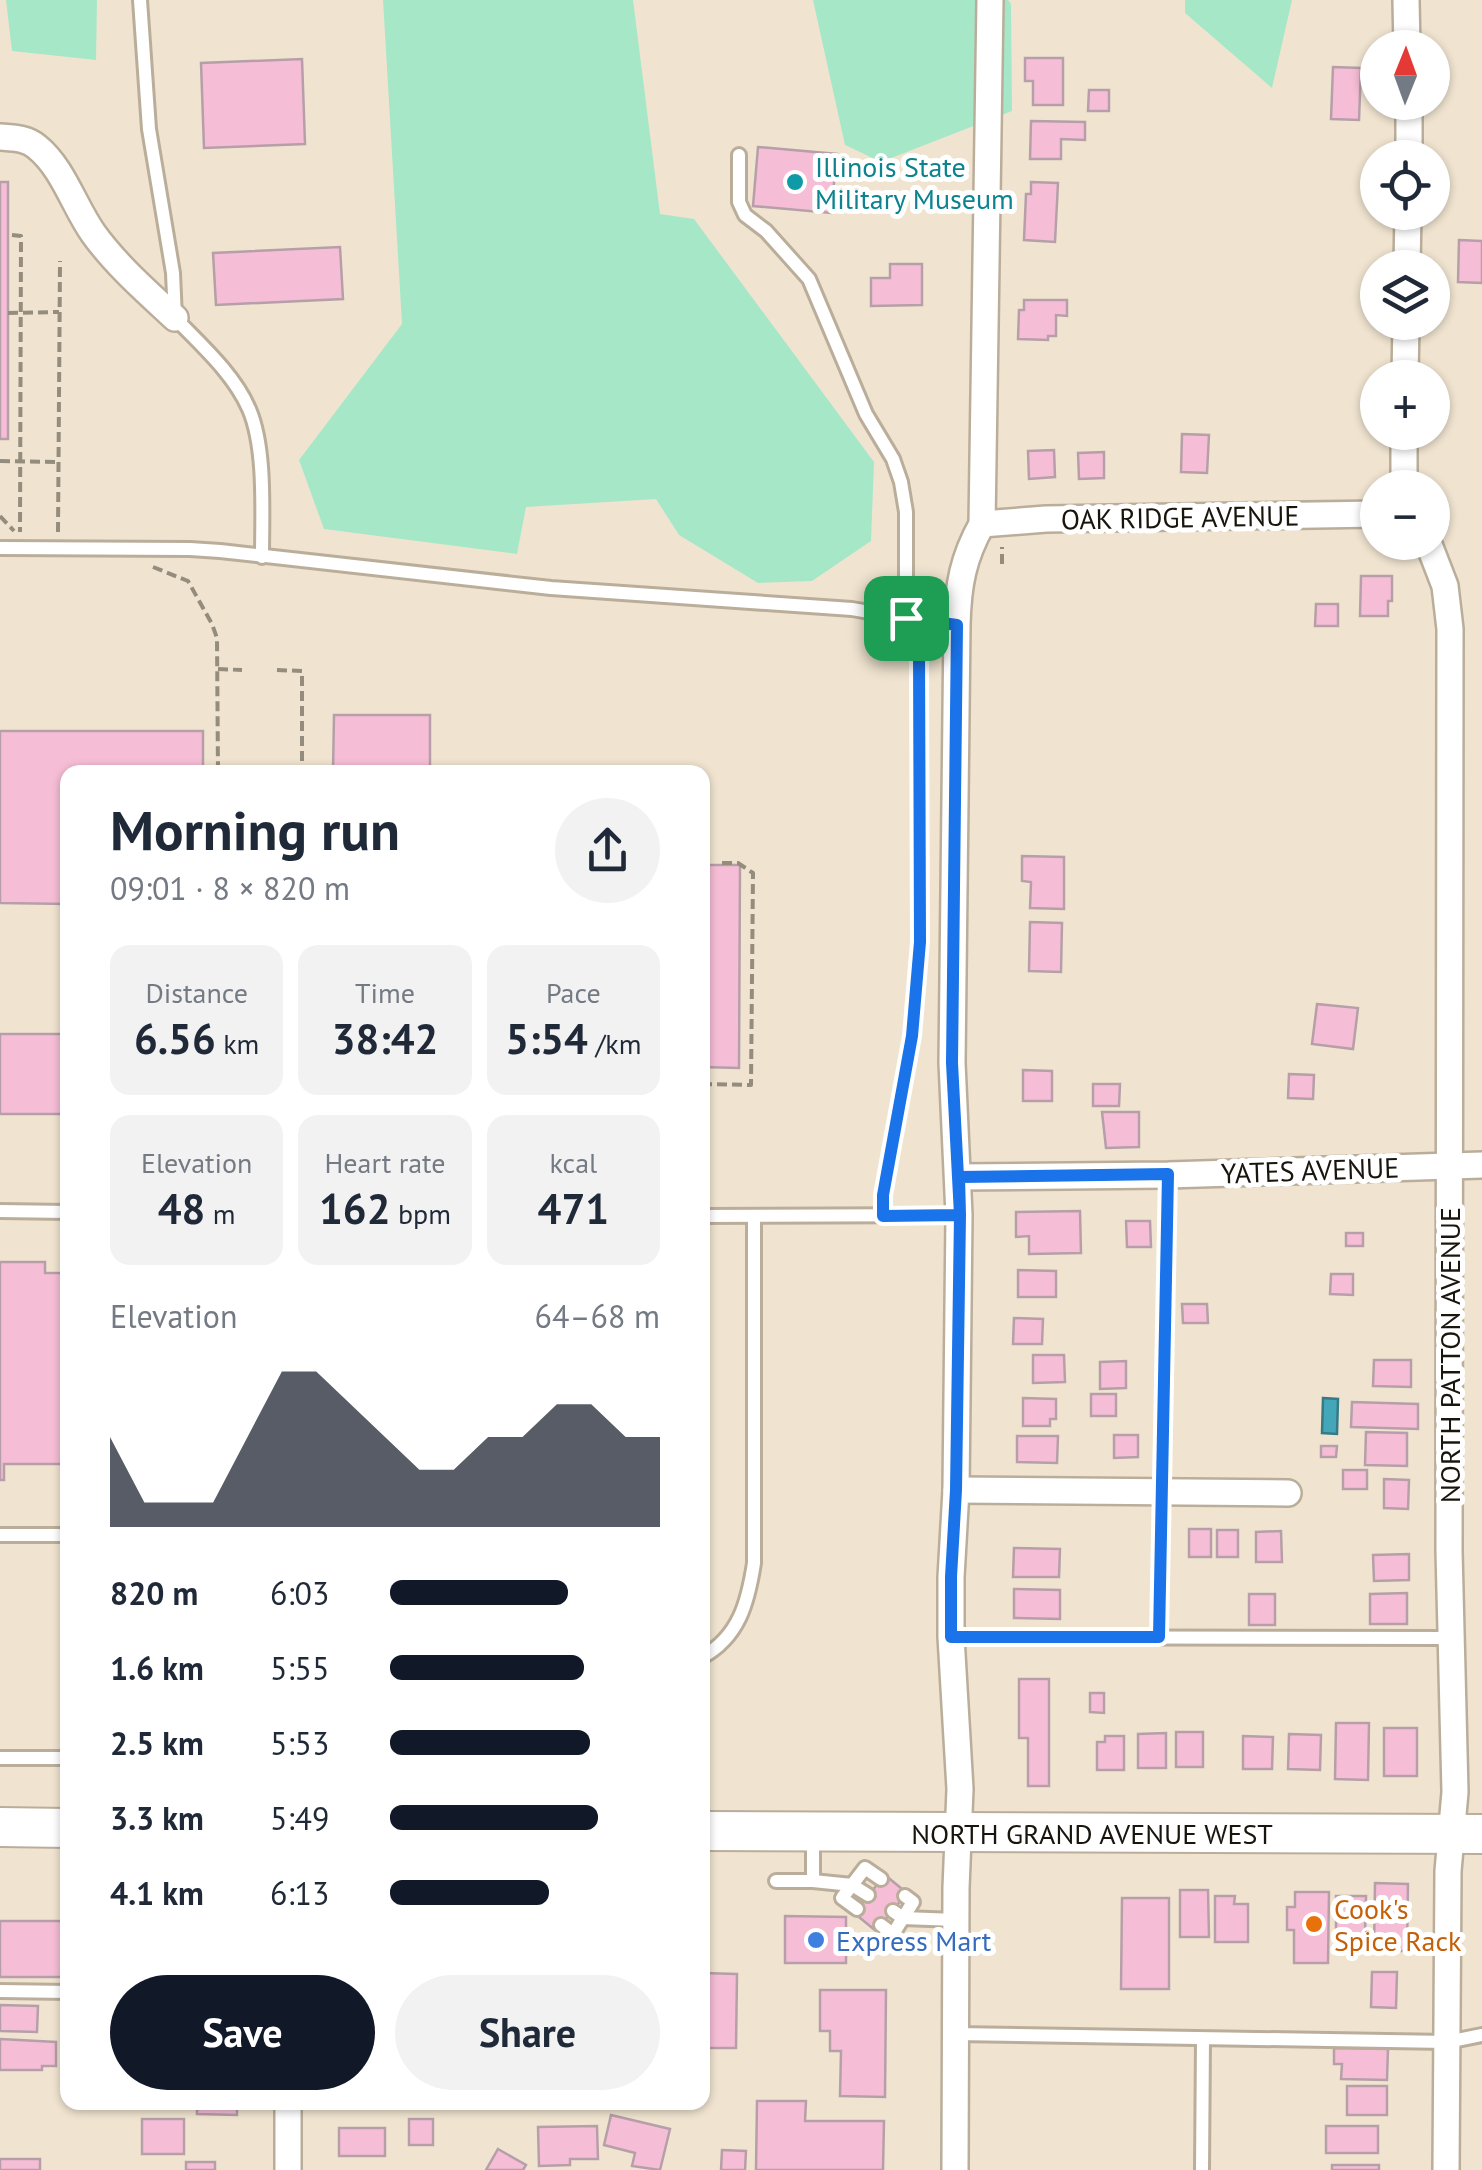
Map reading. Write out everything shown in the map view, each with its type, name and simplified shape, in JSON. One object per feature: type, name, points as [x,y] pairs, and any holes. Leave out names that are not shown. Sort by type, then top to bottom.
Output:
[{"type":"main road","points":[[0,1828],[60,1828]]},
{"type":"main road","name":"NORTH GRAND AVENUE WEST","points":[[710,1831],[1467,1834]]},
{"type":"street","points":[[955,2170],[958,1738],[951,1577],[960,1215],[952,1063],[957,625],[966,555],[982,524],[990,0]]},
{"type":"street","points":[[1406,0],[1407,30]]},
{"type":"street","points":[[0,138],[33,143],[46,155],[94,235],[175,318]]},
{"type":"street","name":"OAK RIDGE AVENUE","points":[[982,524],[1360,514]]},
{"type":"street","name":"NORTH PATTON AVENUE","points":[[1435,560],[1445,586],[1450,629],[1451,1638],[1455,1792],[1467,1834],[1448,1877],[1446,2170]]},
{"type":"street","name":"YATES AVENUE","points":[[959,1177],[1482,1165]]},
{"type":"street","points":[[956,1490],[1288,1493]]},
{"type":"street","points":[[288,2110],[288,2170]]},
{"type":"lane","points":[[140,0],[150,129],[173,273],[175,318],[221,365],[249,409],[261,460],[262,556]]},
{"type":"lane","points":[[739,154],[739,202],[745,215],[766,231],[808,279],[866,414],[893,460],[906,512],[906,618],[919,650],[922,918],[912,1036],[883,1195],[883,1216]]},
{"type":"lane","points":[[0,548],[190,549],[551,588],[852,608],[957,625]]},
{"type":"lane","points":[[1159,1637],[1168,1174]]},
{"type":"lane","points":[[0,1211],[60,1212]]},
{"type":"lane","points":[[710,1216],[960,1215]]},
{"type":"lane","points":[[710,1652],[740,1620],[750,1594],[754,1563],[754,1216]]},
{"type":"lane","points":[[0,1535],[60,1535]]},
{"type":"lane","points":[[951,1637],[1451,1638]]},
{"type":"lane","points":[[0,1758],[60,1758]]},
{"type":"lane","points":[[813,1832],[813,1881]]},
{"type":"lane","points":[[857,1908],[842,1898],[865,1868],[881,1879]]},
{"type":"lane","points":[[776,1881],[852,1884],[868,1895]]},
{"type":"lane","points":[[881,1925],[893,1934],[898,1914],[913,1902],[905,1896]]},
{"type":"lane","points":[[898,1914],[956,1920]]},
{"type":"lane","points":[[0,1991],[60,1992]]},
{"type":"lane","points":[[956,2034],[1447,2042],[1482,2035]]},
{"type":"lane","points":[[1202,2170],[1203,2039]]},
{"type":"path","points":[[0,516],[18,534],[21,236],[12,236]]},
{"type":"path","points":[[58,534],[60,261]]},
{"type":"path","points":[[8,313],[59,312]]},
{"type":"path","points":[[0,461],[59,462]]},
{"type":"path","points":[[180,576],[188,581],[217,638],[218,765]]},
{"type":"path","points":[[218,669],[242,670]]},
{"type":"path","points":[[277,670],[302,671],[302,765]]},
{"type":"path","points":[[710,1084],[751,1084],[753,874],[738,863],[719,863]]},
{"type":"green space","points":[[6,0],[97,0],[96,60],[12,51]]},
{"type":"green space","points":[[383,0],[633,0],[660,214],[694,219],[874,462],[871,541],[812,581],[758,583],[679,535],[656,499],[526,507],[517,554],[324,529],[299,460],[402,324]]},
{"type":"green space","points":[[813,0],[1008,0],[1012,111],[881,162],[845,145]]},
{"type":"green space","points":[[1185,0],[1292,0],[1272,88],[1185,13]]},
{"type":"water","points":[[1323,1398],[1338,1399],[1337,1434],[1322,1433]]},
{"type":"building","points":[[1025,58],[1063,58],[1063,105],[1033,105],[1033,81],[1025,81]]},
{"type":"building","points":[[302,59],[305,144],[204,148],[201,63]]},
{"type":"building","points":[[1333,67],[1360,68],[1359,120],[1331,119]]},
{"type":"building","points":[[1089,90],[1109,90],[1109,111],[1088,111]]},
{"type":"building","points":[[1031,121],[1085,122],[1085,140],[1061,139],[1061,159],[1030,159]]},
{"type":"building","points":[[758,147],[837,154],[831,213],[753,206]]},
{"type":"building","points":[[0,182],[8,182],[8,439],[0,439]]},
{"type":"building","points":[[1031,182],[1058,183],[1055,242],[1024,240],[1026,194],[1031,194]]},
{"type":"building","points":[[1459,240],[1482,241],[1482,283],[1458,282]]},
{"type":"building","points":[[340,247],[343,299],[216,305],[213,253]]},
{"type":"building","points":[[890,264],[922,264],[922,305],[871,306],[871,278],[890,278]]},
{"type":"building","points":[[1024,300],[1067,300],[1067,316],[1056,315],[1056,336],[1048,336],[1048,340],[1018,339],[1019,310],[1024,310]]},
{"type":"building","points":[[1182,434],[1209,435],[1207,473],[1181,472]]},
{"type":"building","points":[[1054,450],[1055,477],[1029,479],[1028,451]]},
{"type":"building","points":[[1104,452],[1104,478],[1079,479],[1078,453]]},
{"type":"building","points":[[1361,576],[1392,576],[1388,616],[1360,616]]},
{"type":"building","points":[[1316,604],[1338,604],[1338,626],[1315,626]]},
{"type":"building","points":[[334,715],[430,715],[430,765],[333,765]]},
{"type":"building","points":[[0,731],[203,731],[203,765],[60,765],[60,904],[0,903]]},
{"type":"building","points":[[1022,856],[1064,857],[1064,909],[1030,908],[1031,882],[1022,881]]},
{"type":"building","points":[[710,865],[740,865],[739,1068],[710,1067]]},
{"type":"building","points":[[1030,922],[1062,923],[1061,972],[1029,971]]},
{"type":"building","points":[[1317,1004],[1358,1008],[1353,1049],[1312,1044]]},
{"type":"building","points":[[0,1034],[60,1034],[60,1114],[0,1114]]},
{"type":"building","points":[[1023,1070],[1052,1071],[1052,1101],[1023,1101]]},
{"type":"building","points":[[1289,1074],[1314,1075],[1313,1099],[1288,1098]]},
{"type":"building","points":[[1093,1084],[1120,1084],[1119,1106],[1093,1106]]},
{"type":"building","points":[[1102,1112],[1139,1112],[1139,1147],[1106,1148]]},
{"type":"building","points":[[1080,1211],[1081,1253],[1029,1254],[1029,1236],[1016,1237],[1016,1212]]},
{"type":"building","points":[[1126,1221],[1150,1221],[1151,1247],[1127,1247]]},
{"type":"building","points":[[1346,1233],[1363,1233],[1363,1246],[1346,1246]]},
{"type":"building","points":[[0,1262],[45,1262],[45,1273],[60,1273],[60,1464],[4,1464],[4,1480],[0,1480]]},
{"type":"building","points":[[1018,1270],[1056,1271],[1056,1297],[1018,1297]]},
{"type":"building","points":[[1331,1274],[1353,1274],[1353,1295],[1330,1294]]},
{"type":"building","points":[[1182,1304],[1207,1304],[1208,1323],[1183,1323]]},
{"type":"building","points":[[1014,1318],[1043,1319],[1042,1344],[1013,1344]]},
{"type":"building","points":[[1033,1355],[1064,1355],[1065,1382],[1033,1383]]},
{"type":"building","points":[[1374,1360],[1411,1360],[1411,1387],[1373,1386]]},
{"type":"building","points":[[1126,1361],[1126,1388],[1100,1389],[1100,1362]]},
{"type":"building","points":[[1091,1394],[1116,1394],[1116,1416],[1091,1416]]},
{"type":"building","points":[[1023,1398],[1056,1399],[1056,1419],[1050,1419],[1050,1426],[1023,1426]]},
{"type":"building","points":[[1352,1402],[1418,1404],[1418,1429],[1351,1427]]},
{"type":"building","points":[[1366,1432],[1407,1433],[1407,1466],[1365,1465]]},
{"type":"building","points":[[1114,1435],[1138,1435],[1138,1457],[1114,1458]]},
{"type":"building","points":[[1017,1436],[1058,1436],[1057,1463],[1017,1462]]},
{"type":"building","points":[[1321,1446],[1337,1446],[1336,1457],[1321,1457]]},
{"type":"building","points":[[1343,1470],[1367,1470],[1367,1489],[1343,1489]]},
{"type":"building","points":[[1384,1479],[1409,1480],[1408,1509],[1384,1508]]},
{"type":"building","points":[[1189,1529],[1211,1529],[1211,1557],[1189,1557]]},
{"type":"building","points":[[1217,1530],[1238,1530],[1238,1557],[1217,1557]]},
{"type":"building","points":[[1281,1531],[1282,1562],[1256,1562],[1256,1532]]},
{"type":"building","points":[[1014,1548],[1060,1549],[1059,1577],[1013,1577]]},
{"type":"building","points":[[1409,1554],[1409,1580],[1374,1581],[1373,1555]]},
{"type":"building","points":[[1014,1589],[1060,1590],[1060,1619],[1014,1618]]},
{"type":"building","points":[[1407,1593],[1407,1624],[1370,1624],[1370,1594]]},
{"type":"building","points":[[1249,1594],[1275,1594],[1275,1625],[1249,1625]]},
{"type":"building","points":[[1019,1679],[1049,1679],[1049,1786],[1028,1786],[1028,1738],[1019,1738]]},
{"type":"building","points":[[1090,1693],[1104,1693],[1104,1713],[1090,1712]]},
{"type":"building","points":[[1336,1723],[1369,1723],[1368,1780],[1335,1779]]},
{"type":"building","points":[[1384,1728],[1417,1728],[1417,1776],[1384,1776]]},
{"type":"building","points":[[1176,1732],[1203,1732],[1203,1767],[1176,1767]]},
{"type":"building","points":[[1166,1733],[1166,1768],[1138,1768],[1138,1734]]},
{"type":"building","points":[[1289,1734],[1321,1735],[1320,1770],[1288,1769]]},
{"type":"building","points":[[1105,1736],[1124,1736],[1124,1770],[1097,1770],[1097,1742],[1105,1742]]},
{"type":"building","points":[[1243,1736],[1273,1737],[1272,1769],[1243,1769]]},
{"type":"building","points":[[885,1875],[907,1893],[876,1931],[854,1913]]},
{"type":"building","points":[[1375,1883],[1408,1884],[1407,1951],[1374,1951]]},
{"type":"building","points":[[1180,1890],[1208,1890],[1209,1937],[1180,1937]]},
{"type":"building","points":[[1295,1892],[1329,1892],[1328,1963],[1294,1963],[1294,1930],[1287,1930],[1287,1907],[1295,1907]]},
{"type":"building","points":[[1215,1896],[1235,1896],[1234,1904],[1248,1904],[1248,1942],[1215,1942]]},
{"type":"building","points":[[1336,1896],[1366,1896],[1365,1934],[1336,1934]]},
{"type":"building","points":[[1122,1898],[1169,1898],[1169,1989],[1121,1989]]},
{"type":"building","points":[[785,1916],[846,1917],[846,1963],[785,1963]]},
{"type":"building","points":[[0,1921],[60,1921],[60,1977],[0,1977]]},
{"type":"building","points":[[1372,1972],[1397,1972],[1396,2008],[1371,2007]]},
{"type":"building","points":[[710,1973],[737,1974],[736,2048],[710,2048]]},
{"type":"building","points":[[820,1990],[886,1990],[885,2097],[840,2096],[841,2051],[830,2051],[830,2031],[820,2031]]},
{"type":"building","points":[[0,2005],[38,2006],[37,2032],[0,2031]]},
{"type":"building","points":[[0,2039],[56,2042],[56,2066],[0,2070]]},
{"type":"building","points":[[1334,2048],[1388,2049],[1387,2080],[1341,2079],[1342,2064],[1334,2064]]},
{"type":"building","points":[[1347,2086],[1387,2086],[1387,2115],[1347,2115]]},
{"type":"building","points":[[757,2101],[806,2101],[805,2121],[884,2121],[883,2170],[756,2170]]},
{"type":"building","points":[[197,2110],[237,2110],[237,2115],[197,2114]]},
{"type":"building","points":[[611,2115],[670,2129],[660,2170],[632,2166],[635,2153],[604,2145]]},
{"type":"building","points":[[142,2119],[184,2119],[184,2154],[142,2154]]},
{"type":"building","points":[[409,2119],[433,2119],[433,2145],[409,2145]]},
{"type":"building","points":[[597,2126],[598,2159],[570,2159],[570,2165],[539,2166],[538,2127]]},
{"type":"building","points":[[1326,2126],[1378,2126],[1378,2153],[1326,2153]]},
{"type":"building","points":[[339,2128],[385,2128],[385,2156],[339,2156]]},
{"type":"building","points":[[498,2149],[526,2165],[523,2170],[486,2170]]},
{"type":"building","points":[[722,2150],[746,2151],[745,2170],[721,2170]]},
{"type":"building","points":[[0,2159],[40,2159],[40,2170],[0,2170]]},
{"type":"building","points":[[186,2162],[215,2162],[215,2170],[186,2170]]},
{"type":"building","points":[[1332,2165],[1379,2165],[1379,2170],[1332,2170]]},
{"type":"place","name":"Illinois State Military Museum","points":[[795,182]]},
{"type":"place","name":"Cook's Spice Rack","points":[[1314,1924]]},
{"type":"place","name":"Express Mart","points":[[816,1940]]},
{"type":"route","points":[[906,618],[919,650],[922,918],[912,1036],[883,1195],[883,1216],[960,1215],[959,1177],[1168,1174],[1159,1637],[951,1637],[960,1215],[952,1063],[957,625],[906,618]]}]
